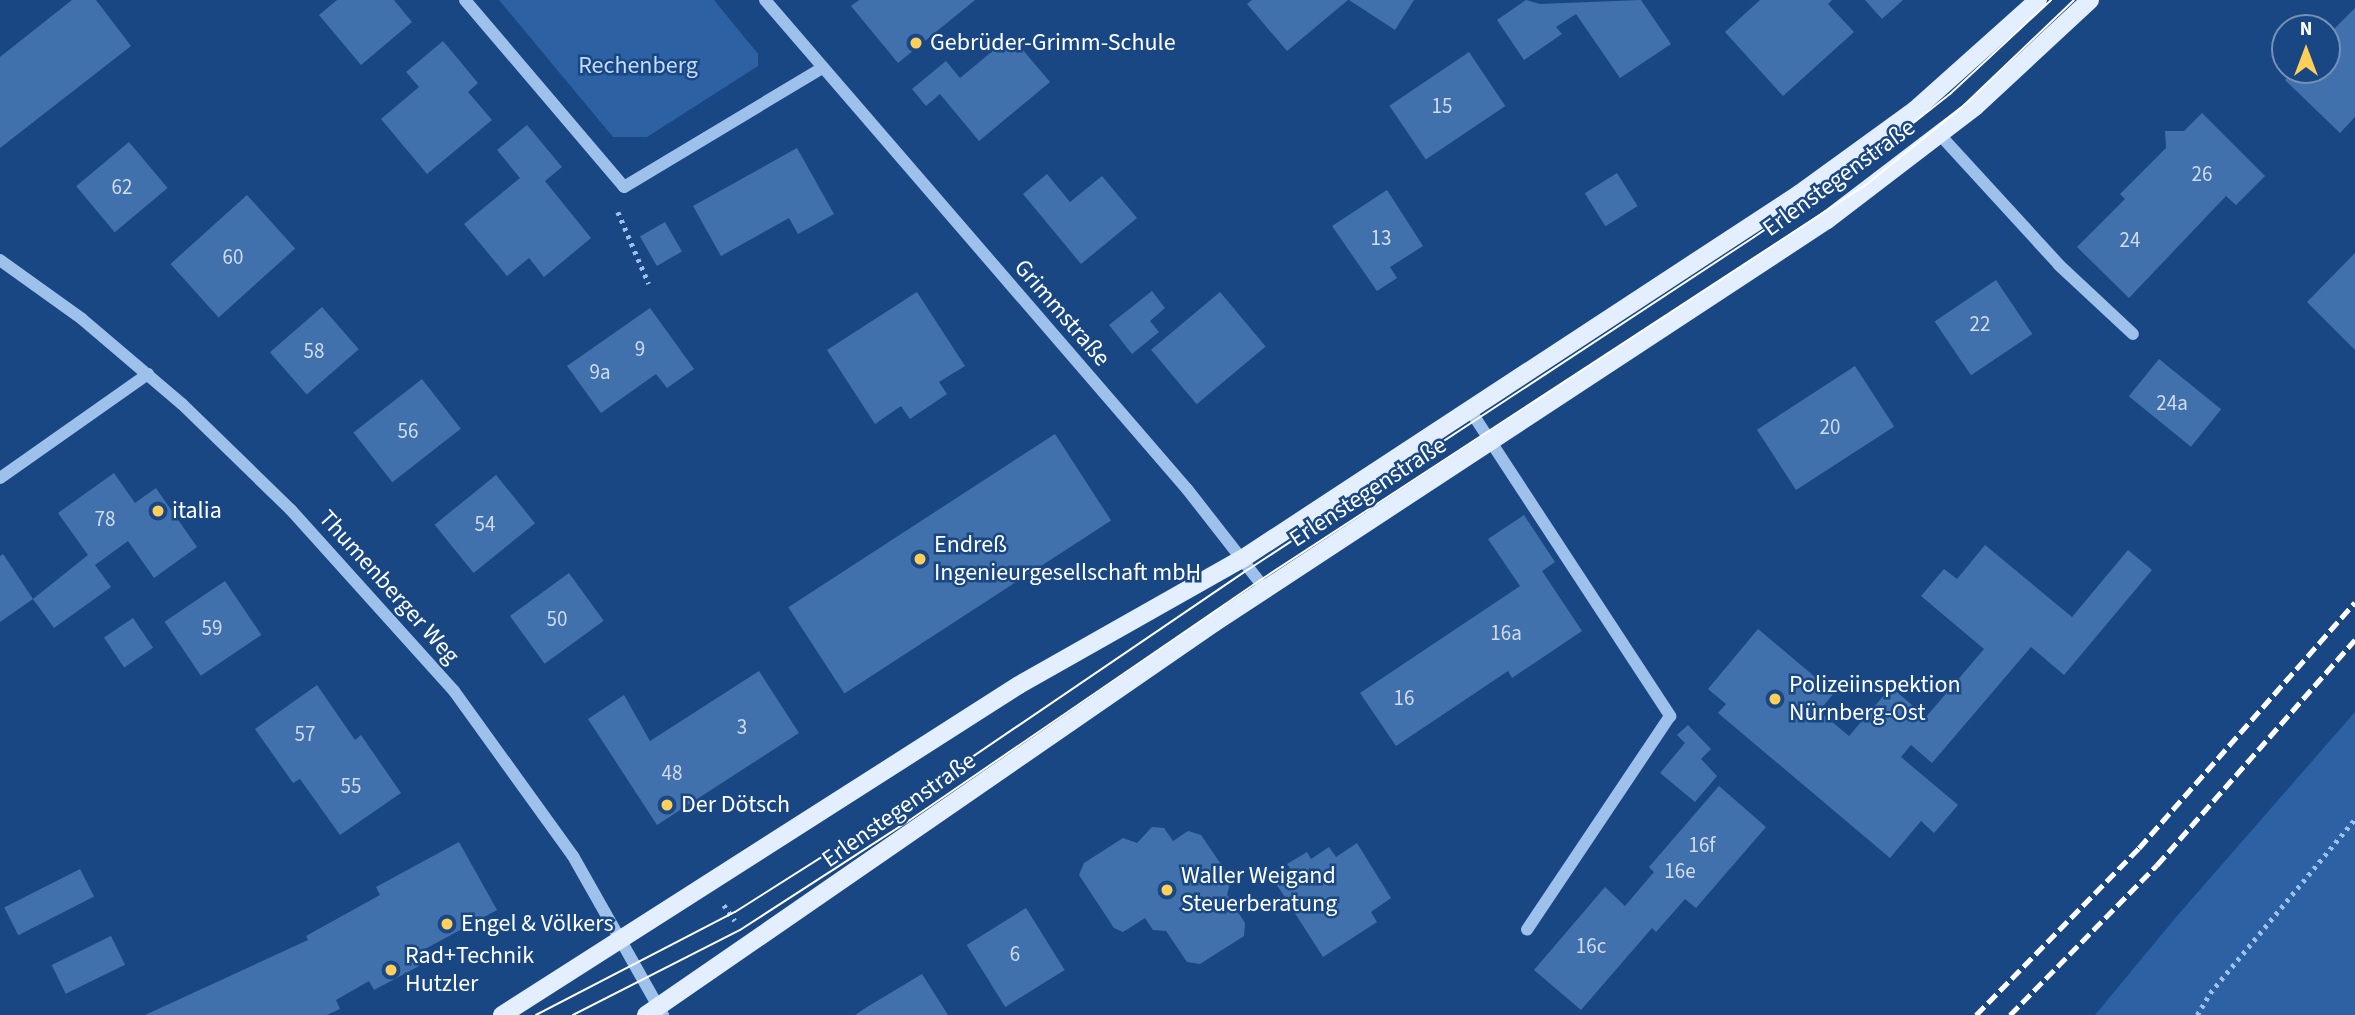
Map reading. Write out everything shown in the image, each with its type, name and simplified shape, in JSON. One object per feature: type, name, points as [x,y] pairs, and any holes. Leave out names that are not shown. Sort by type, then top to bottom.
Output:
[{"type":"main road","name":"Erlenstegenstraße","points":[[502,1015],[621,942],[710,880],[1019,685],[1242,559],[1470,411],[1867,147],[1952,79],[2038,0]]},
{"type":"main road","name":"Erlenstegenstraße","points":[[656,1013],[750,944],[1265,589],[1793,243],[1941,136],[2091,0]]},
{"type":"street","points":[[466,0],[624,187],[822,68]]},
{"type":"street","name":"Grimmstraße","points":[[765,0],[1265,589]]},
{"type":"street","points":[[1941,136],[2059,265],[2133,334]]},
{"type":"street","name":"Thumenberger Weg","points":[[0,260],[148,374],[291,510],[454,691],[573,856],[621,942],[656,1013]]},
{"type":"street","points":[[0,478],[148,374]]},
{"type":"street","points":[[1470,411],[1670,716],[1527,930]]},
{"type":"path","points":[[624,187],[617,212],[649,284]]},
{"type":"path","points":[[2197,1015],[2210,993],[2355,819]]},
{"type":"path","points":[[710,880],[750,944]]},
{"type":"green space","name":"Rechenberg","points":[[499,0],[714,0],[758,54],[758,66],[647,137],[613,137]]},
{"type":"green space","points":[[2355,712],[2355,1015],[2095,1015],[2177,916]]},
{"type":"building","points":[[72,0],[96,0],[131,46],[0,148],[0,57]]},
{"type":"building","points":[[337,0],[394,0],[412,22],[361,65],[319,15]]},
{"type":"building","points":[[859,0],[975,0],[898,63],[851,6]]},
{"type":"building","points":[[1252,0],[1348,0],[1287,51],[1247,4]]},
{"type":"building","points":[[1349,0],[1414,0],[1395,30]]},
{"type":"building","points":[[1526,0],[1540,4],[1641,0],[1671,44],[1620,78],[1576,14],[1556,27],[1562,34],[1524,60],[1497,20]]},
{"type":"building","points":[[1760,0],[1832,0],[1828,4],[1854,32],[1783,96],[1725,32]]},
{"type":"building","points":[[1865,0],[1903,0],[1882,19]]},
{"type":"building","points":[[2355,8],[2355,117],[2340,133],[2289,84],[2341,84],[2341,22]]},
{"type":"building","points":[[1011,36],[1050,82],[979,141],[940,94],[926,106],[912,89],[946,61],[960,78]]},
{"type":"building","points":[[443,41],[478,83],[468,92],[492,120],[427,174],[381,119],[419,87],[406,72]]},
{"type":"building","points":[[1469,52],[1505,106],[1426,160],[1389,106]]},
{"type":"building","points":[[2202,113],[2265,176],[2236,205],[2226,196],[2129,298],[2077,247],[2125,199],[2120,194],[2166,148],[2165,131],[2184,131]]},
{"type":"building","points":[[527,125],[562,167],[545,181],[591,238],[544,277],[529,258],[507,276],[464,224],[520,178],[497,150]]},
{"type":"building","points":[[129,142],[168,188],[115,232],[76,186]]},
{"type":"building","points":[[797,148],[834,214],[798,234],[789,218],[721,256],[693,206]]},
{"type":"building","points":[[1617,173],[1638,206],[1605,226],[1585,193]]},
{"type":"building","points":[[1047,174],[1070,202],[1102,176],[1137,218],[1081,264],[1023,194]]},
{"type":"building","points":[[1387,190],[1423,246],[1390,267],[1397,278],[1377,291],[1332,226]]},
{"type":"building","points":[[247,195],[295,249],[219,317],[170,264]]},
{"type":"building","points":[[665,222],[682,251],[657,266],[640,236]]},
{"type":"building","points":[[2355,253],[2355,350],[2307,302]]},
{"type":"building","points":[[1996,280],[2032,334],[1971,375],[1935,321]]},
{"type":"building","points":[[1152,291],[1165,308],[1150,321],[1159,332],[1132,354],[1109,325]]},
{"type":"building","points":[[917,292],[965,366],[939,382],[947,394],[910,419],[901,406],[875,424],[827,350]]},
{"type":"building","points":[[1220,292],[1266,346],[1197,404],[1151,350]]},
{"type":"building","points":[[322,307],[359,349],[307,395],[270,352]]},
{"type":"building","points":[[650,308],[694,369],[667,388],[656,374],[601,413],[567,366]]},
{"type":"building","points":[[2159,359],[2221,409],[2191,447],[2129,396]]},
{"type":"building","points":[[1855,366],[1894,426],[1796,490],[1757,430]]},
{"type":"building","points":[[422,379],[461,429],[392,482],[353,433]]},
{"type":"building","points":[[1055,434],[1111,520],[844,694],[788,607]]},
{"type":"building","points":[[114,473],[135,503],[156,488],[197,547],[154,578],[128,541],[95,565],[111,587],[54,628],[33,599],[88,555],[58,513]]},
{"type":"building","points":[[496,475],[535,523],[474,573],[435,525]]},
{"type":"building","points":[[1524,515],[1555,562],[1542,571],[1582,631],[1512,678],[1508,671],[1396,746],[1360,693],[1520,586],[1488,539]]},
{"type":"building","name":"Polizeiinspektion Nürnberg-Ost","points":[[1985,545],[2072,617],[2128,550],[2152,570],[2064,675],[2031,647],[1932,763],[1911,745],[1901,757],[1958,805],[1934,833],[1921,821],[1890,858],[1718,713],[1726,704],[1708,689],[1758,629],[1834,693],[1819,711],[1849,736],[1891,687],[1926,717],[1984,649],[1921,596],[1944,569],[1957,579]]},
{"type":"building","points":[[3,554],[33,599],[0,622],[0,556]]},
{"type":"building","points":[[569,573],[604,621],[545,664],[510,616]]},
{"type":"building","points":[[225,581],[261,635],[201,676],[164,622]]},
{"type":"building","points":[[133,618],[153,648],[124,667],[104,638]]},
{"type":"building","points":[[759,671],[799,733],[657,825],[588,719],[624,695],[650,741]]},
{"type":"building","points":[[317,685],[355,740],[361,735],[401,793],[340,835],[300,779],[293,783],[255,729]]},
{"type":"building","points":[[1688,725],[1711,749],[1701,759],[1717,776],[1695,802],[1660,773],[1685,743],[1677,735]]},
{"type":"building","points":[[1719,786],[1766,827],[1696,908],[1685,899],[1656,932],[1652,928],[1581,1010],[1534,970],[1605,887],[1625,906],[1654,872],[1649,867]]},
{"type":"building","points":[[1152,827],[1164,828],[1173,841],[1188,831],[1201,835],[1231,879],[1227,895],[1245,923],[1244,936],[1200,964],[1187,962],[1166,931],[1153,930],[1145,918],[1123,932],[1114,928],[1079,875],[1084,863],[1123,838],[1137,843]]},
{"type":"building","points":[[459,842],[497,910],[414,955],[419,966],[374,990],[369,981],[336,1000],[340,1009],[327,1015],[145,1015],[308,940],[306,936],[380,895],[376,887]]},
{"type":"building","points":[[1357,843],[1391,898],[1371,912],[1377,922],[1323,957],[1275,882],[1292,871],[1287,864],[1307,852],[1311,859],[1329,847],[1336,857]]},
{"type":"building","points":[[80,869],[94,897],[18,935],[4,908]]},
{"type":"building","points":[[1026,908],[1065,970],[1005,1007],[967,945]]},
{"type":"building","points":[[111,936],[125,965],[66,994],[52,965]]},
{"type":"building","points":[[922,974],[948,1015],[855,1015],[867,1007]]},
{"type":"tram line","points":[[536,1015],[735,912],[875,823],[1249,569],[1754,237],[1855,169],[1950,94],[2051,0]]},
{"type":"tram line","points":[[573,1015],[740,930],[907,822],[1259,581],[1867,184],[1961,108],[2074,0]]},
{"type":"railway","points":[[1976,1015],[2139,848],[2355,602]]},
{"type":"railway","points":[[2010,1015],[2157,865],[2355,640]]},
{"type":"place","name":"Gebrüder-Grimm-Schule","points":[[916,43]]},
{"type":"place","name":"italia","points":[[158,511]]},
{"type":"place","name":"Endreß Ingenieurgesellschaft mbH","points":[[920,559]]},
{"type":"place","name":"Polizeiinspektion Nürnberg-Ost","points":[[1775,699]]},
{"type":"place","name":"Der Dötsch","points":[[667,805]]},
{"type":"place","name":"Waller Weigand Steuerberatung","points":[[1167,890]]},
{"type":"place","name":"Engel & Völkers","points":[[447,924]]},
{"type":"place","name":"Rad+Technik Hutzler","points":[[391,970]]}]
